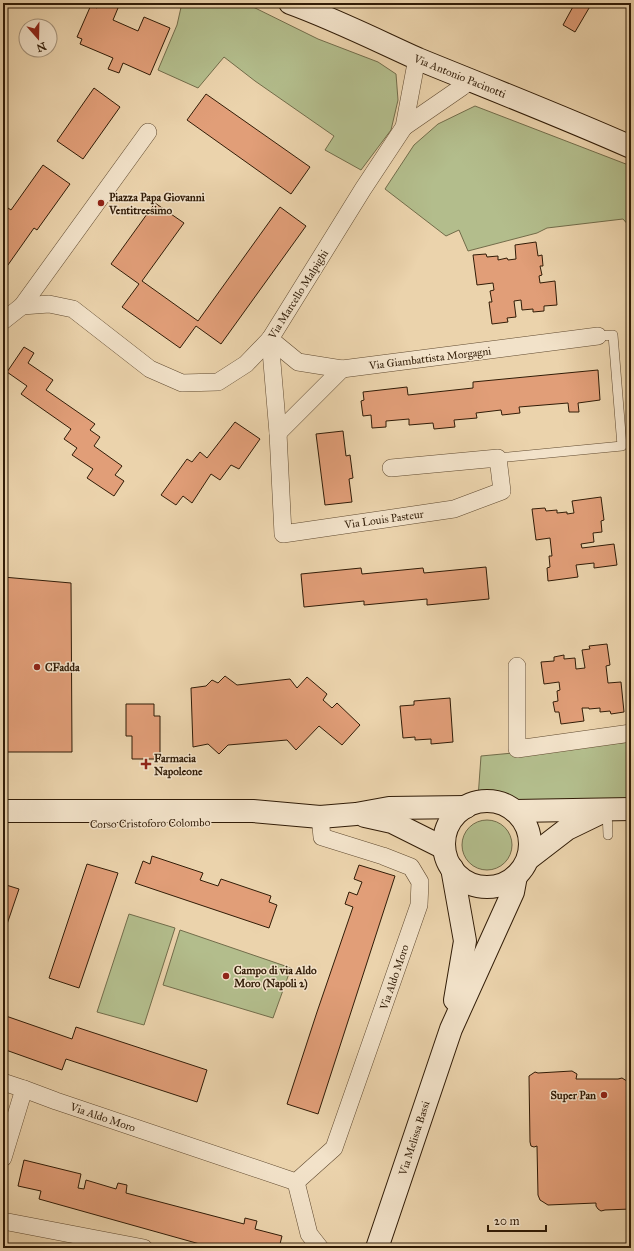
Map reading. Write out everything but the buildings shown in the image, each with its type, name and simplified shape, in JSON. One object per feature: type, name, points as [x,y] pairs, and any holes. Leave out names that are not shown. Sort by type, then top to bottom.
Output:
[{"type":"street","name":"Via Antonio Pacinotti","points":[[290,3],[631,148]]},
{"type":"street","name":"Via Marcello Malpighi","points":[[404,127],[418,58]]},
{"type":"street","name":"Via Marcello Malpighi","points":[[22,306],[49,304],[73,309],[150,369],[182,383],[218,382],[246,364],[270,339],[363,189],[404,127],[470,80]]},
{"type":"street","points":[[3,321],[22,306],[148,132]]},
{"type":"street","name":"Via Giambattista Morgagni","points":[[270,339],[298,362],[342,369],[598,336]]},
{"type":"street","name":"Via Louis Pasteur","points":[[270,339],[278,433],[284,534],[454,509],[502,491],[498,458]]},
{"type":"street","points":[[278,433],[342,369]]},
{"type":"street","points":[[391,468],[498,458]]},
{"type":"street","points":[[517,666],[517,749],[631,733]]},
{"type":"street","name":"Corso Cristoforo Colombo","points":[[522,867],[531,846],[529,833],[524,821],[515,811],[504,804],[491,801],[478,802],[466,807],[456,814],[449,824],[445,836],[444,848],[447,860],[452,868],[466,882],[480,887],[495,887],[509,881],[522,867],[567,829],[607,810]]},
{"type":"street","name":"Corso Cristoforo Colombo","points":[[3,811],[253,812],[320,816],[356,814],[389,808],[466,807]]},
{"type":"street","name":"Corso Cristoforo Colombo","points":[[515,811],[631,809]]},
{"type":"street","name":"Corso Cristoforo Colombo","points":[[356,814],[392,822],[444,848]]},
{"type":"street","name":"Corso Cristoforo Colombo","points":[[3,824],[288,820],[296,815]]},
{"type":"street","name":"Via Aldo Moro","points":[[3,1082],[296,1182],[334,1148],[419,905],[420,882],[411,867],[383,856],[322,837],[320,816]]},
{"type":"street","name":"Via Melissa Bassi","points":[[377,1248],[451,1029],[513,892],[522,867]]},
{"type":"street","name":"Via Melissa Bassi","points":[[451,1029],[465,941],[452,868]]},
{"type":"street","points":[[3,1158],[24,1089]]},
{"type":"street","points":[[296,1182],[309,1234],[320,1248]]},
{"type":"street","points":[[3,1221],[144,1248]]},
{"type":"lane","points":[[498,458],[622,446],[613,335],[598,336]]},
{"type":"lane","points":[[607,810],[608,835]]},
{"type":"green space","points":[[182,3],[245,3],[318,39],[378,62],[396,74],[398,100],[391,130],[361,170],[325,150],[334,136],[255,81],[224,57],[198,88],[158,70],[177,25]]},
{"type":"green space","points":[[475,106],[631,166],[631,228],[623,219],[547,228],[537,233],[468,251],[459,230],[446,236],[385,189],[414,145],[438,124]]},
{"type":"green space","points":[[631,742],[631,804],[516,808],[502,801],[478,798],[481,756]]},
{"type":"green space","points":[[487,820],[497,822],[505,827],[510,835],[512,845],[510,855],[505,863],[497,868],[487,870],[477,868],[469,863],[464,855],[462,845],[464,835],[469,827],[477,822]]},
{"type":"green space","points":[[129,914],[175,928],[144,1025],[97,1012]]},
{"type":"green space","name":"Campo di via Aldo Moro (Napoli 2)","points":[[180,930],[291,968],[273,1018],[163,985]]},
{"type":"place","name":"Piazza Papa Giovanni Ventitreesimo","points":[[101,203]]},
{"type":"place","name":"CFadda","points":[[37,667]]},
{"type":"place","name":"Farmacia Napoleone","points":[[146,764]]},
{"type":"place","name":"Campo di via Aldo Moro (Napoli 2)","points":[[226,976]]},
{"type":"place","name":"Super Pan","points":[[604,1095]]}]
